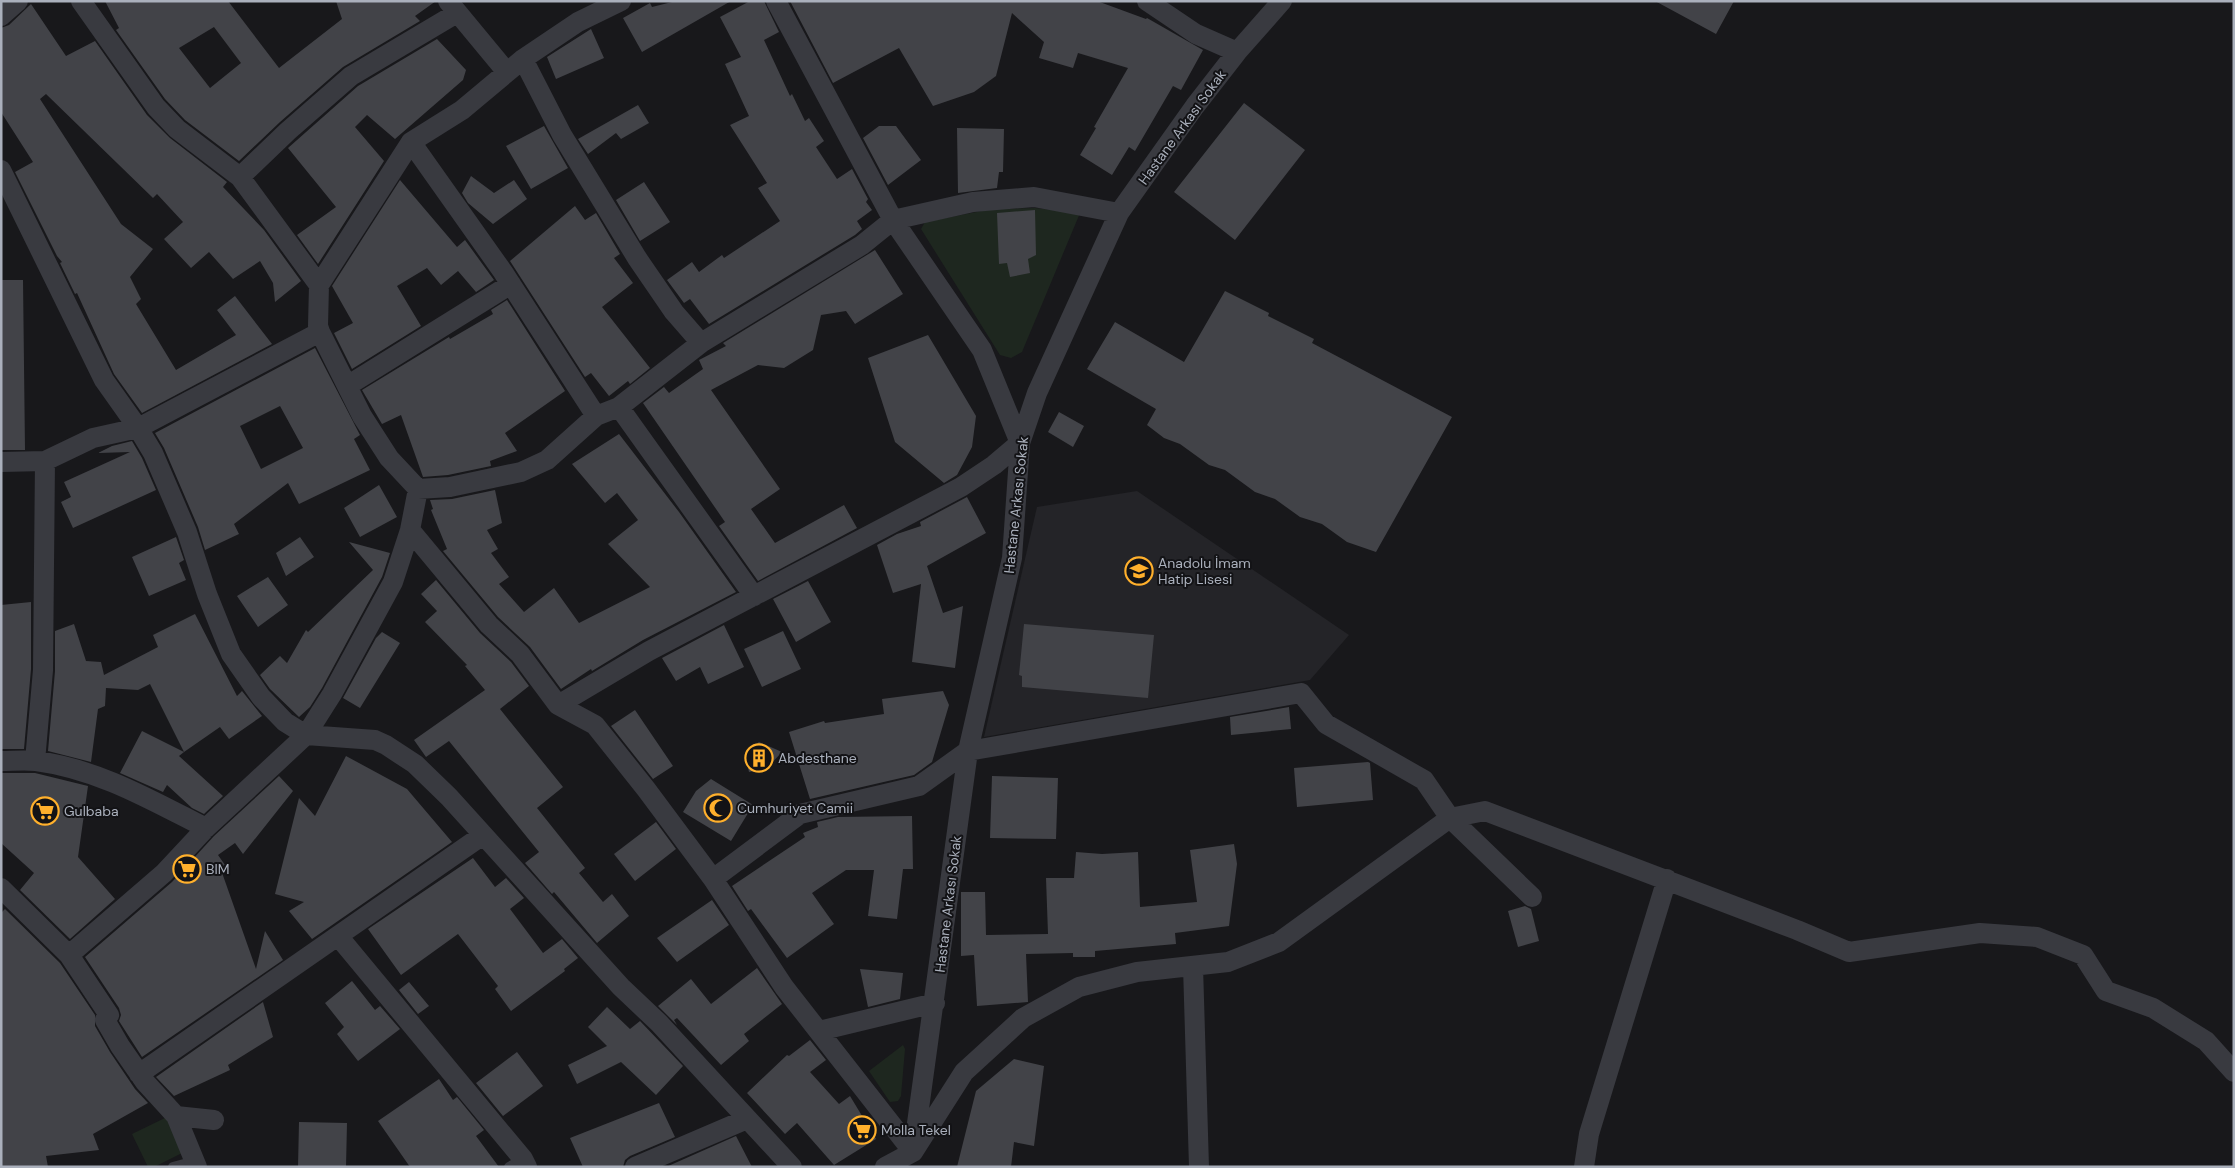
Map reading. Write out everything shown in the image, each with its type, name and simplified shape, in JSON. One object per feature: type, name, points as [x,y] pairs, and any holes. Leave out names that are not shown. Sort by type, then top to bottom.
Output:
[{"type":"street","points":[[1,16],[18,1]]},
{"type":"street","points":[[81,1],[156,107],[177,129],[240,178],[319,285]]},
{"type":"street","points":[[621,1],[578,22],[506,71],[462,110],[411,142],[319,285],[318,326],[320,332],[362,416],[388,458],[418,489],[450,487],[521,472],[546,460],[596,416],[619,407],[701,343],[862,245],[893,220],[973,202],[1034,197],[1119,213]]},
{"type":"street","points":[[558,705],[649,651],[961,487],[994,465],[1020,443],[982,350],[893,220],[776,1]]},
{"type":"street","points":[[1147,1],[1196,34],[1237,52]]},
{"type":"street","name":"Hastane Arkası Sokak","points":[[914,1159],[968,751],[1012,558],[1020,443],[1037,393],[1119,213],[1195,106],[1237,52],[1282,1]]},
{"type":"street","points":[[240,178],[288,131],[351,76],[452,7],[506,71]]},
{"type":"street","points":[[523,59],[562,135],[637,258],[674,312],[701,343]]},
{"type":"street","points":[[411,142],[511,284],[596,416]]},
{"type":"street","points":[[1,170],[104,380],[153,453],[187,532],[206,594],[231,654],[261,697],[286,722],[306,735],[375,740],[415,764],[483,835],[621,987],[659,1023],[792,1167]]},
{"type":"street","points":[[347,386],[511,284]]},
{"type":"street","points":[[1,462],[45,461],[93,438],[138,428],[320,332]]},
{"type":"street","points":[[619,407],[754,596]]},
{"type":"street","points":[[35,761],[43,670],[45,461]]},
{"type":"street","points":[[69,955],[164,873],[206,828],[306,735],[332,694],[393,582],[410,530],[418,489]]},
{"type":"street","points":[[410,530],[478,612],[520,654],[558,705],[595,725],[646,788],[713,879],[784,987],[914,1159]]},
{"type":"street","points":[[713,879],[800,814],[919,786],[968,751],[1301,693],[1326,724],[1424,780],[1450,818],[1532,897]]},
{"type":"street","points":[[1,761],[35,761],[86,772],[112,781],[206,828]]},
{"type":"street","points":[[885,1167],[914,1159],[964,1072],[1023,1018],[1080,987],[1137,972],[1228,962],[1278,942],[1450,818],[1485,811],[1849,952],[1980,933],[2037,937],[2083,955],[2106,990],[2152,1008],[2206,1041],[2234,1072]]},
{"type":"street","points":[[139,1074],[483,835]]},
{"type":"street","points":[[1584,1167],[1589,1134],[1667,880]]},
{"type":"street","points":[[1,888],[69,955],[109,1015],[105,1020],[139,1074],[176,1116],[196,1164]]},
{"type":"street","points":[[338,936],[520,1164]]},
{"type":"street","points":[[1193,966],[1199,1167]]},
{"type":"street","points":[[819,1032],[935,1003]]},
{"type":"street","points":[[176,1116],[214,1120]]},
{"type":"street","points":[[635,1167],[747,1119]]},
{"type":"lane","points":[[173,1167],[196,1164]]},
{"type":"shaded area","points":[[1035,208],[1080,213],[1022,352],[1011,358],[1000,355],[921,229],[925,222],[992,209]]},
{"type":"shaded area","name":"Anadolu İmam Hatip Lisesi","points":[[1137,491],[1349,635],[1310,680],[984,737],[1037,507]]},
{"type":"shaded area","points":[[903,1045],[905,1049],[901,1096],[898,1101],[890,1102],[869,1071]]},
{"type":"shaded area","points":[[167,1117],[184,1152],[154,1167],[148,1167],[132,1134]]},
{"type":"building","points":[[105,1],[228,1],[279,68],[342,19],[336,1],[436,1],[415,16],[420,21],[343,67],[239,161],[185,120],[165,99],[116,30],[119,28]],"holes":[[[214,27],[241,63],[210,88],[179,48]]]},
{"type":"building","points":[[676,1],[731,1],[642,52],[623,18],[650,3],[652,7]]},
{"type":"building","points":[[750,1],[764,1],[779,32],[764,40],[790,96],[792,94],[805,121],[809,118],[824,141],[816,147],[837,179],[852,169],[868,199],[866,202],[872,210],[857,221],[862,229],[855,235],[709,324],[690,299],[684,303],[667,280],[692,262],[699,272],[722,255],[724,258],[780,221],[758,188],[767,183],[730,125],[749,116],[725,64],[741,57],[720,17]]},
{"type":"building","points":[[790,1],[1097,1],[1147,18],[1203,50],[1181,90],[1173,86],[1135,151],[1129,147],[1112,175],[1080,155],[1128,68],[1078,53],[1073,68],[1039,58],[1044,42],[1012,13],[996,76],[974,92],[933,106],[899,48],[833,83]]},
{"type":"building","points":[[1655,1],[1734,1],[1716,34]]},
{"type":"building","points":[[31,4],[66,56],[95,41],[147,115],[170,138],[227,182],[223,187],[264,230],[301,281],[275,302],[273,283],[260,261],[233,279],[209,252],[191,268],[164,239],[183,222],[157,194],[153,198],[46,94],[40,99],[121,224],[153,249],[130,277],[141,299],[136,304],[176,370],[236,335],[217,310],[235,296],[272,344],[142,413],[114,374],[77,293],[75,294],[60,263],[62,262],[57,256],[15,172],[33,162],[1,112],[1,28],[9,25]]},
{"type":"building","points":[[591,29],[604,58],[556,79],[547,57]]},
{"type":"building","points":[[437,39],[466,70],[463,80],[395,139],[367,115],[355,127],[384,161],[318,264],[297,235],[336,207],[288,148],[358,86]]},
{"type":"building","points":[[1244,103],[1305,150],[1235,240],[1174,192]]},
{"type":"building","points":[[638,105],[649,123],[621,139],[616,133],[588,154],[578,139]]},
{"type":"building","points":[[544,126],[568,168],[531,189],[506,146]]},
{"type":"building","points":[[879,126],[896,126],[921,160],[888,185],[863,138]]},
{"type":"building","points":[[957,128],[1004,129],[1003,172],[999,172],[997,188],[958,193]]},
{"type":"building","points":[[471,176],[494,193],[514,180],[527,199],[493,224],[468,203],[462,193]]},
{"type":"building","points":[[400,180],[457,247],[465,240],[494,280],[476,292],[458,271],[441,285],[427,268],[397,286],[421,326],[352,369],[334,333],[353,323],[332,286]]},
{"type":"building","points":[[644,182],[670,222],[640,241],[616,200]]},
{"type":"building","points":[[575,206],[585,220],[596,213],[620,254],[614,258],[633,283],[602,307],[650,368],[630,384],[628,381],[609,396],[591,373],[585,377],[510,261]]},
{"type":"building","points":[[1035,210],[1036,255],[1028,259],[1030,273],[1010,277],[1007,263],[999,264],[997,213]]},
{"type":"building","points":[[875,250],[903,294],[855,324],[846,311],[821,315],[813,350],[784,368],[758,365],[711,390],[780,489],[751,509],[775,543],[844,505],[857,528],[758,581],[719,526],[725,522],[643,403],[664,387],[669,393],[703,369],[699,360],[726,346],[723,343]]},
{"type":"building","points":[[1,280],[23,280],[25,450],[1,450]]},
{"type":"building","points":[[1225,291],[1269,313],[1268,316],[1314,339],[1312,343],[1452,417],[1376,552],[1347,542],[1322,524],[1300,517],[1275,499],[1255,492],[1225,470],[1209,465],[1180,444],[1164,438],[1147,425],[1156,409],[1087,369],[1115,322],[1184,362]]},
{"type":"building","points":[[507,300],[565,391],[505,433],[517,451],[490,461],[491,466],[448,475],[423,477],[401,415],[382,424],[362,390],[449,337],[450,339],[493,314],[491,310]]},
{"type":"building","points":[[928,335],[976,416],[972,447],[957,475],[944,483],[895,442],[868,358]]},
{"type":"building","points":[[315,348],[360,435],[354,439],[370,470],[299,504],[288,483],[234,524],[239,534],[205,550],[198,527],[164,448],[155,433]],"holes":[[[280,406],[303,448],[261,469],[240,426]]]},
{"type":"building","points":[[1059,412],[1084,426],[1073,447],[1048,432]]},
{"type":"building","points":[[619,434],[679,512],[736,592],[643,640],[592,671],[591,669],[561,689],[530,647],[498,617],[443,551],[447,549],[431,510],[433,509],[430,500],[452,499],[495,490],[502,523],[487,530],[498,549],[491,553],[509,577],[499,584],[524,612],[554,588],[579,623],[650,587],[608,544],[638,520],[617,493],[605,503],[572,464]]},
{"type":"building","points":[[132,441],[142,458],[156,490],[73,528],[61,502],[71,497],[64,482],[130,452],[98,453],[112,446]]},
{"type":"building","points":[[379,485],[397,517],[360,537],[344,508]]},
{"type":"building","points":[[967,497],[986,533],[927,566],[943,613],[963,606],[955,668],[912,662],[921,584],[893,593],[877,545],[897,534],[921,526],[920,522]]},
{"type":"building","points":[[176,537],[184,560],[179,563],[186,580],[149,596],[132,557]]},
{"type":"building","points":[[300,537],[314,557],[286,576],[276,553]]},
{"type":"building","points":[[349,542],[390,553],[382,577],[322,688],[310,707],[299,717],[270,689],[260,675],[280,656],[287,663],[306,630],[308,632],[373,570]]},
{"type":"building","points":[[268,577],[288,605],[258,627],[237,596]]},
{"type":"building","points":[[436,580],[480,633],[511,662],[529,686],[500,709],[563,787],[537,808],[585,868],[579,873],[603,902],[612,894],[629,916],[597,943],[554,892],[552,894],[525,863],[539,852],[449,741],[426,757],[414,740],[485,690],[465,666],[467,665],[425,622],[437,611],[421,594]]},
{"type":"building","points":[[808,581],[831,622],[796,642],[773,599]]},
{"type":"building","points":[[31,602],[31,669],[24,749],[1,749],[1,605]]},
{"type":"building","points":[[195,614],[237,696],[242,691],[262,716],[229,739],[220,727],[184,752],[150,684],[138,690],[106,688],[105,706],[98,709],[91,762],[48,751],[55,671],[55,631],[74,624],[86,661],[101,662],[104,675],[158,647],[153,635]]},
{"type":"building","points":[[1024,624],[1154,635],[1148,698],[1022,687],[1022,676],[1019,675]]},
{"type":"building","points":[[724,625],[744,667],[708,684],[700,667],[676,681],[662,658]]},
{"type":"building","points":[[783,631],[801,669],[762,687],[744,649]]},
{"type":"building","points":[[382,632],[400,643],[360,708],[343,698],[376,638]]},
{"type":"building","points":[[943,691],[949,705],[932,762],[914,775],[810,799],[789,732],[824,721],[825,723],[884,714],[882,699]]},
{"type":"building","points":[[1289,707],[1291,729],[1231,735],[1230,717]]},
{"type":"building","points":[[635,710],[673,766],[653,779],[611,726]]},
{"type":"building","points":[[142,731],[184,752],[179,756],[223,796],[204,814],[192,808],[167,785],[163,792],[120,773]]},
{"type":"building","name":"Abdesthane","points":[[759,742],[782,752],[767,768],[749,772],[745,753]]},
{"type":"building","points":[[346,756],[407,789],[452,842],[312,939],[289,911],[304,902],[275,894],[299,798],[315,816]]},
{"type":"building","points":[[1370,763],[1373,800],[1297,807],[1294,768]]},
{"type":"building","points":[[1,773],[35,773],[88,786],[78,857],[115,899],[70,939],[20,890],[34,873],[1,843]]},
{"type":"building","points":[[279,776],[293,791],[243,854],[235,843],[218,855],[225,865],[220,867],[256,969],[265,931],[283,960],[142,1057],[119,1021],[121,1015],[119,1008],[85,957],[172,882],[214,836]]},
{"type":"building","points":[[992,776],[1058,778],[1056,839],[990,838]]},
{"type":"building","name":"Cumhuriyet Camii","points":[[711,779],[753,805],[731,841],[683,812],[696,791]]},
{"type":"building","points":[[912,816],[913,869],[903,869],[897,919],[868,916],[874,870],[846,870],[812,893],[834,924],[787,958],[751,909],[748,911],[732,886],[805,837],[803,833],[818,827],[817,822],[838,817]]},
{"type":"building","points":[[656,822],[676,849],[635,881],[614,854]]},
{"type":"building","points":[[1234,844],[1237,864],[1229,926],[1175,933],[1176,944],[1095,951],[1095,957],[1073,957],[1073,953],[1026,954],[1028,1002],[977,1006],[974,955],[961,956],[961,892],[985,892],[986,935],[1048,934],[1046,878],[1074,878],[1076,852],[1102,854],[1138,852],[1140,907],[1197,902],[1190,850]]},
{"type":"building","points":[[473,858],[495,887],[506,878],[524,898],[510,909],[543,953],[562,939],[578,958],[564,969],[565,971],[511,1011],[495,989],[498,986],[458,934],[401,975],[368,929]]},
{"type":"building","points":[[712,900],[729,925],[677,962],[657,938]]},
{"type":"building","points":[[1525,906],[1531,909],[1539,941],[1518,947],[1508,911]]},
{"type":"building","points":[[5,909],[60,963],[95,1015],[95,1026],[110,1052],[135,1089],[148,1103],[93,1134],[99,1150],[46,1156],[48,1167],[1,1167],[1,913]]},
{"type":"building","points":[[757,968],[782,1004],[744,1034],[749,1041],[721,1065],[677,1018],[674,1020],[677,1025],[658,1006],[691,979],[711,1004]]},
{"type":"building","points":[[860,969],[903,973],[900,999],[868,1007]]},
{"type":"building","points":[[352,981],[375,1010],[380,1006],[400,1029],[358,1061],[337,1034],[344,1027],[325,1003]]},
{"type":"building","points":[[409,982],[429,1006],[418,1014],[399,990]]},
{"type":"building","points":[[263,1002],[273,1037],[228,1065],[230,1070],[174,1096],[156,1077]]},
{"type":"building","points":[[607,1007],[630,1029],[640,1021],[683,1066],[656,1095],[621,1062],[577,1084],[568,1065],[607,1046],[588,1027]]},
{"type":"building","points":[[810,1040],[826,1060],[810,1072],[839,1104],[850,1096],[876,1139],[834,1165],[797,1123],[785,1134],[747,1093],[787,1055],[789,1056]]},
{"type":"building","points":[[517,1052],[543,1086],[503,1116],[476,1083]]},
{"type":"building","points":[[1014,1059],[1044,1066],[1034,1146],[1014,1142],[1011,1167],[957,1167],[976,1091]]},
{"type":"building","points":[[439,1079],[453,1100],[457,1097],[484,1130],[476,1136],[499,1167],[410,1167],[378,1121]]},
{"type":"building","points":[[659,1103],[675,1137],[630,1156],[625,1160],[623,1167],[583,1167],[570,1138]]},
{"type":"building","points":[[299,1122],[347,1123],[346,1167],[298,1167]]},
{"type":"building","points":[[736,1136],[752,1167],[666,1167]]},
{"type":"place","name":"Anadolu İmam Hatip Lisesi","points":[[1139,571]]},
{"type":"place","name":"Abdesthane","points":[[759,758]]},
{"type":"place","name":"Cumhuriyet Camii","points":[[718,808]]},
{"type":"place","name":"Gulbaba","points":[[45,811]]},
{"type":"place","name":"BIM","points":[[187,869]]},
{"type":"place","name":"Molla Tekel","points":[[862,1130]]}]
